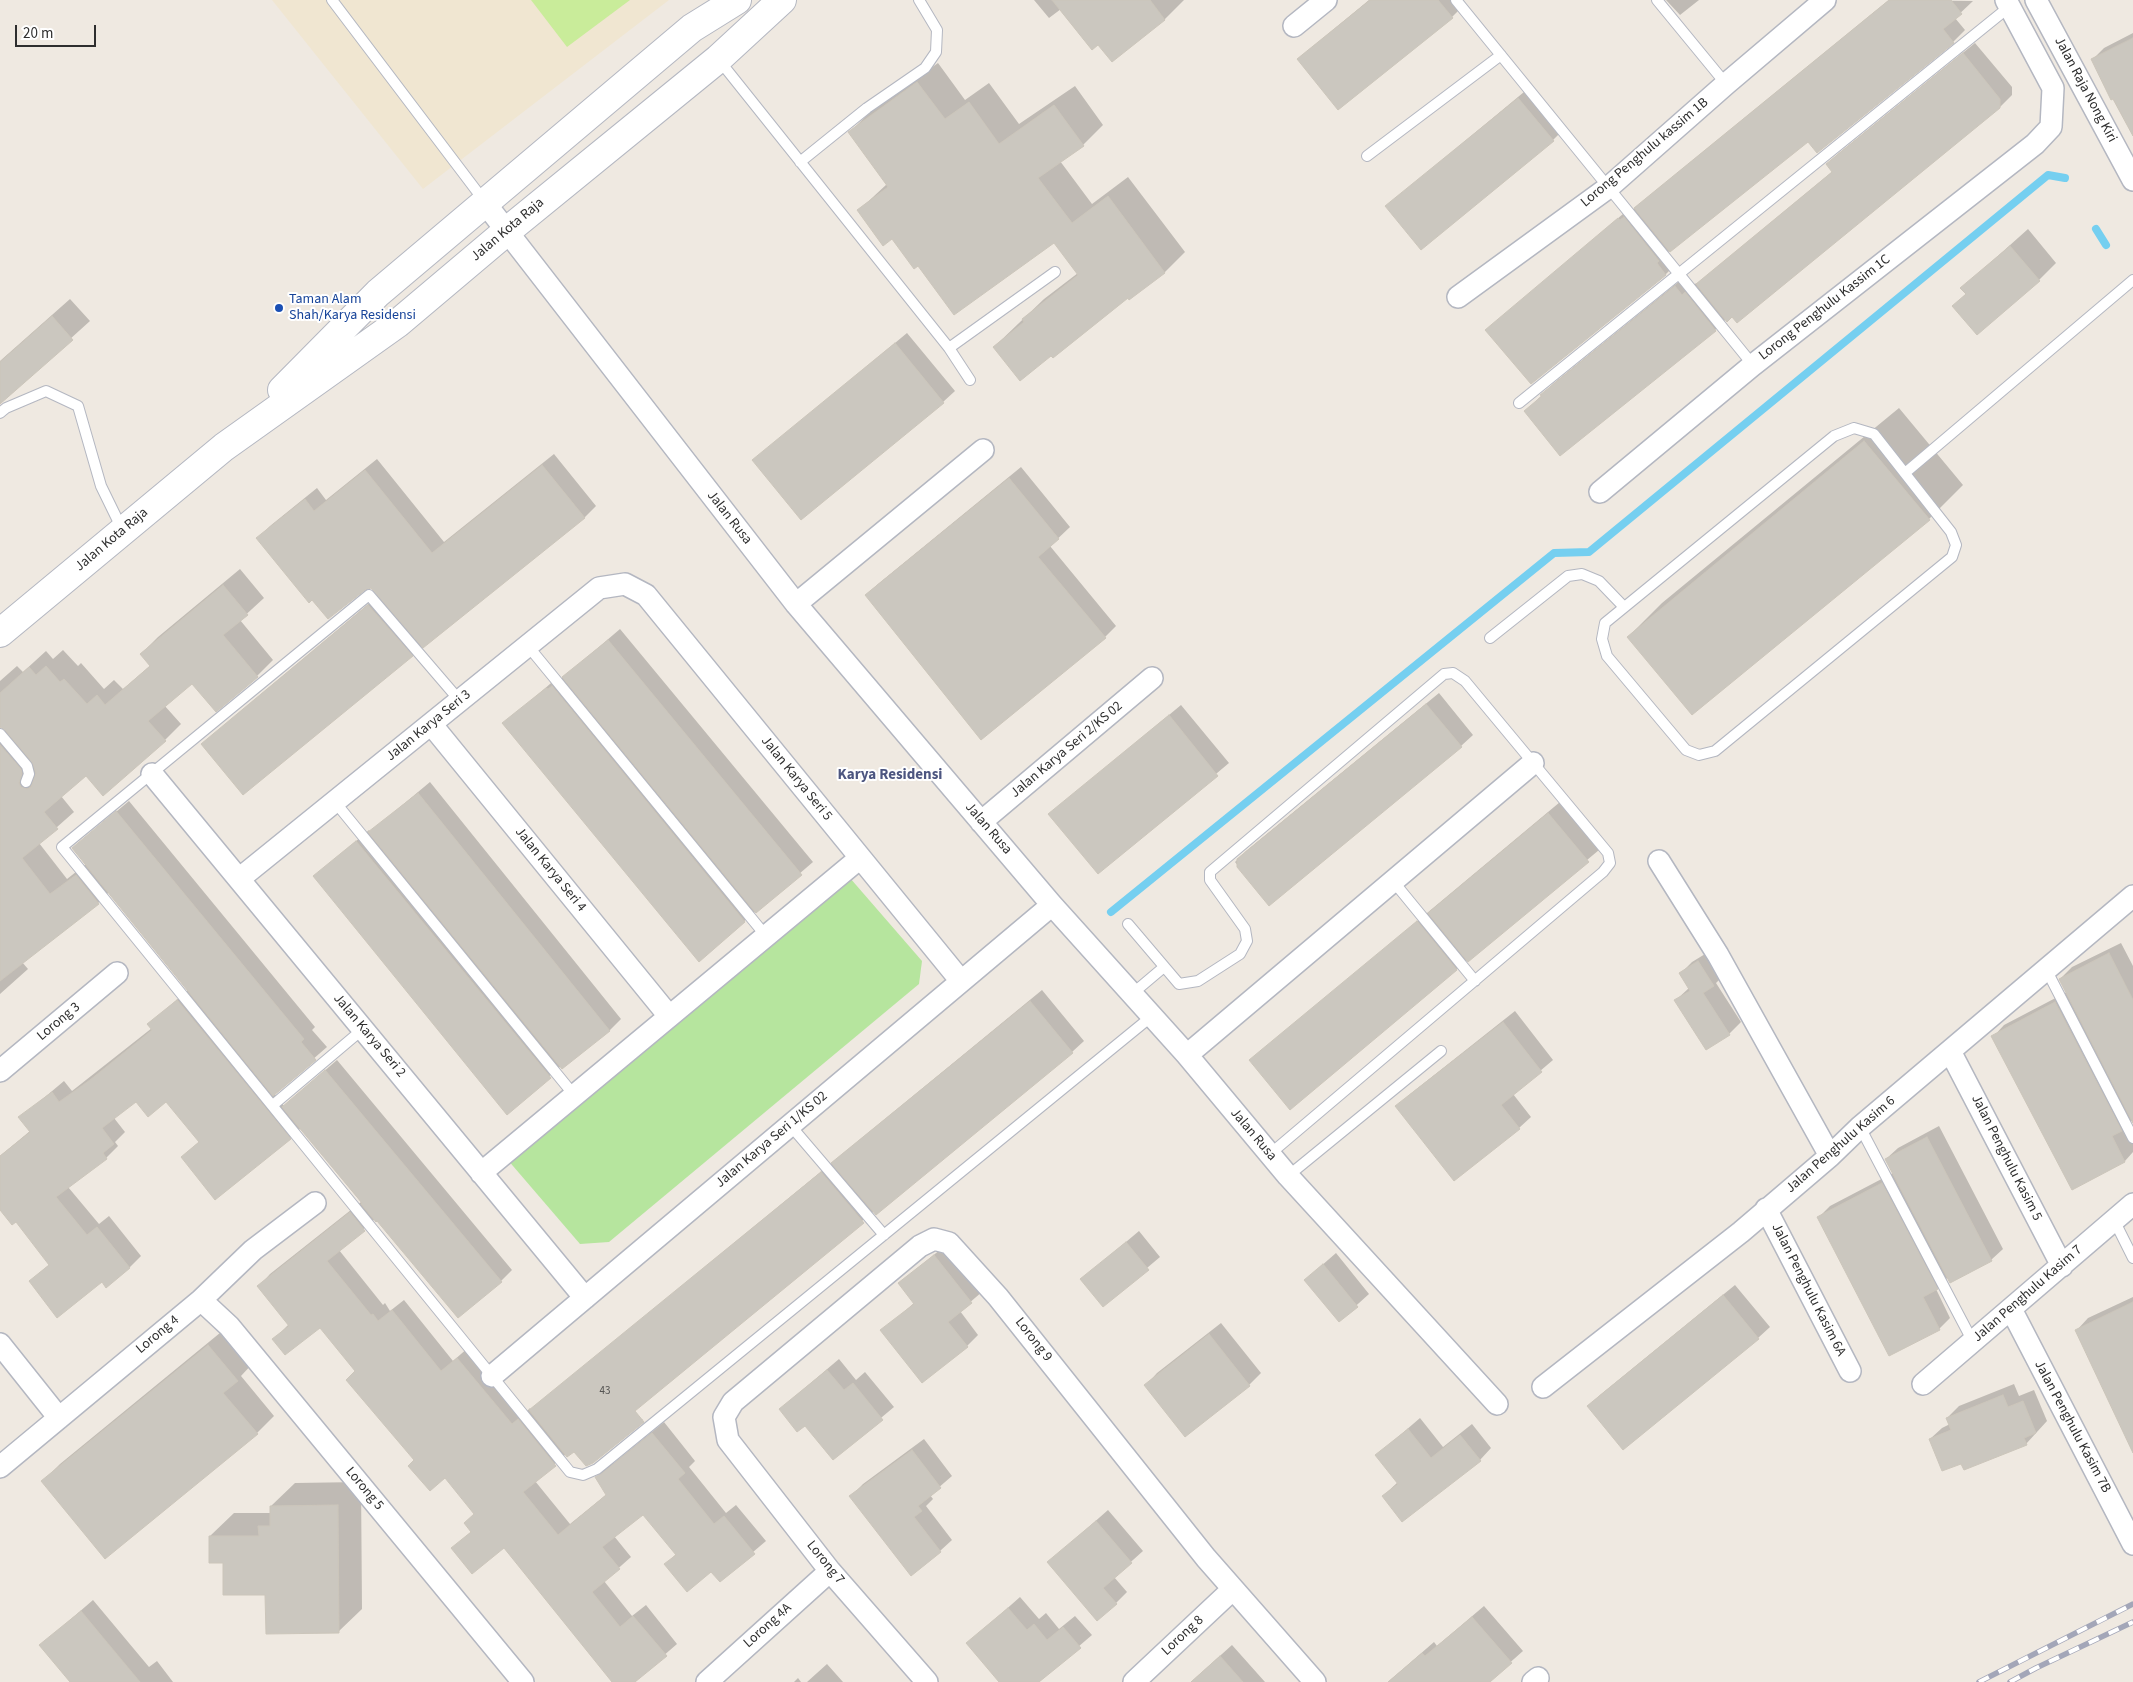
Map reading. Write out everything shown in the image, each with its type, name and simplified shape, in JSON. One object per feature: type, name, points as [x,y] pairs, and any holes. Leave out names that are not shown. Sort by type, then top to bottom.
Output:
[{"type":"main road","name":"Jalan Kota Raja","points":[[224,447],[378,294],[692,28],[737,0]]},
{"type":"main road","name":"Jalan Kota Raja","points":[[0,633],[224,447],[398,323],[507,231],[718,59],[782,0]]},
{"type":"street","points":[[1294,26],[1326,0]]},
{"type":"street","name":"Lorong Penghulu kassim 1B","points":[[1458,297],[1608,187],[1825,0]]},
{"type":"street","name":"Jalan Raja Nong Kiri","points":[[2036,0],[2133,180]]},
{"type":"street","name":"Lorong Penghulu Kassim 1C","points":[[1600,492],[1753,365],[2036,144],[2051,127],[2053,88],[2008,3]]},
{"type":"street","name":"Jalan Rusa","points":[[485,203],[796,604],[1052,905],[1187,1055],[1288,1176],[1497,1404]]},
{"type":"street","points":[[796,604],[982,450]]},
{"type":"street","name":"Jalan Karya Seri 3","points":[[239,879],[599,588],[625,584]]},
{"type":"street","name":"Jalan Karya Seri 5","points":[[625,584],[646,595],[961,981]]},
{"type":"street","name":"Jalan Karya Seri 2/KS 02","points":[[981,822],[1152,678]]},
{"type":"street","name":"Jalan Karya Seri 4","points":[[431,724],[669,1016]]},
{"type":"street","points":[[1187,1055],[1533,763]]},
{"type":"street","name":"Jalan Karya Seri 2","points":[[152,774],[585,1298]]},
{"type":"street","points":[[481,1173],[860,858]]},
{"type":"street","points":[[1659,861],[1718,956],[1830,1156]]},
{"type":"street","name":"Jalan Penghulu Kasim 6","points":[[1544,1387],[1741,1232],[1830,1156],[1860,1127],[2133,896]]},
{"type":"street","name":"Jalan Karya Seri 1/KS 02","points":[[492,1376],[1052,905]]},
{"type":"street","name":"Lorong 3","points":[[0,1071],[117,973]]},
{"type":"street","name":"Jalan Penghulu Kasim 5","points":[[1950,1051],[2062,1266]]},
{"type":"street","name":"Lorong 4","points":[[0,1466],[201,1300],[253,1250],[315,1203]]},
{"type":"street","name":"Jalan Penghulu Kasim 7","points":[[1923,1384],[2133,1204]]},
{"type":"street","name":"Jalan Penghulu Kasim 6A","points":[[1766,1209],[1850,1371]]},
{"type":"street","name":"Lorong 9","points":[[728,1440],[724,1417],[733,1402],[920,1246],[934,1239],[949,1243],[998,1297],[1232,1590],[1316,1682]]},
{"type":"street","name":"Lorong 5","points":[[201,1300],[229,1326],[522,1682]]},
{"type":"street","name":"Jalan Penghulu Kasim 7B","points":[[2011,1310],[2133,1544]]},
{"type":"street","points":[[0,1344],[59,1418]]},
{"type":"street","name":"Lorong 7","points":[[728,1440],[830,1571],[927,1682]]},
{"type":"street","name":"Lorong 4A","points":[[707,1682],[830,1571]]},
{"type":"street","name":"Lorong 8","points":[[1134,1682],[1232,1590]]},
{"type":"lane","points":[[332,0],[485,203]]},
{"type":"lane","points":[[800,162],[867,108],[925,68],[936,52],[937,30],[919,0]]},
{"type":"lane","points":[[1456,0],[1753,365]]},
{"type":"lane","points":[[1657,0],[1726,84]]},
{"type":"lane","points":[[1519,402],[2008,3]]},
{"type":"lane","points":[[1367,156],[1501,55]]},
{"type":"lane","points":[[718,59],[949,348],[970,380]]},
{"type":"lane","points":[[949,348],[1055,272]]},
{"type":"lane","points":[[1905,472],[2133,280]]},
{"type":"lane","points":[[0,413],[6,408],[46,391],[78,406],[101,486],[123,530]]},
{"type":"lane","points":[[1854,428],[1874,434],[1905,472],[1951,532],[1956,544],[1952,557],[1714,751],[1699,755],[1686,750],[1607,656],[1602,638],[1605,623],[1834,436],[1854,428]]},
{"type":"lane","points":[[1490,638],[1568,576],[1582,574],[1599,581],[1624,607]]},
{"type":"lane","points":[[460,701],[369,596],[62,847],[570,1472],[583,1475],[596,1469],[1152,1016]]},
{"type":"lane","points":[[528,646],[766,936]]},
{"type":"lane","points":[[1128,924],[1179,984],[1198,981],[1240,954],[1247,941],[1245,928],[1210,880],[1210,872],[1444,674],[1453,673],[1465,681],[1608,853],[1610,863],[1603,872],[1270,1154]]},
{"type":"lane","points":[[0,734],[27,766],[29,774],[26,782]]},
{"type":"lane","points":[[335,802],[574,1095]]},
{"type":"lane","points":[[1393,881],[1475,981]]},
{"type":"lane","points":[[1132,994],[1164,967]]},
{"type":"lane","points":[[2046,969],[2133,1138]]},
{"type":"lane","points":[[272,1105],[363,1029]]},
{"type":"lane","points":[[1288,1176],[1441,1051]]},
{"type":"lane","points":[[790,1125],[884,1235]]},
{"type":"lane","points":[[1860,1127],[1973,1342]]},
{"type":"lane","points":[[2114,1220],[2133,1258]]},
{"type":"shaded area","points":[[272,0],[669,0],[423,189]]},
{"type":"green space","points":[[531,0],[630,0],[567,47]]},
{"type":"green space","points":[[850,878],[922,961],[919,984],[609,1242],[580,1244],[507,1159]]},
{"type":"building","points":[[1052,0],[1150,0],[1165,20],[1112,62],[1098,45],[1092,50]]},
{"type":"building","points":[[1370,0],[1438,0],[1453,18],[1338,110],[1297,59]]},
{"type":"building","points":[[1889,0],[1951,0],[1962,14],[1943,29],[1954,43],[1817,153],[1808,142],[1670,252],[1634,208]]},
{"type":"building","points":[[2133,38],[2133,136],[2113,99],[2111,100],[2091,59]]},
{"type":"building","points":[[1963,53],[2000,99],[2000,108],[1737,323],[1732,317],[1727,322],[1696,284],[1832,172],[1826,164]]},
{"type":"building","points":[[917,82],[945,119],[969,102],[999,144],[1054,105],[1084,146],[1038,178],[1072,223],[1108,196],[1165,273],[1129,300],[1128,298],[1053,358],[1051,356],[1020,381],[993,347],[1024,322],[1022,319],[1078,275],[1054,243],[954,315],[918,266],[914,269],[892,239],[883,246],[857,210],[888,187],[848,132]]},
{"type":"building","points":[[1518,98],[1554,141],[1421,250],[1385,206]]},
{"type":"building","points":[[1624,217],[1659,261],[1657,263],[1666,275],[1531,384],[1485,330],[1618,218],[1620,220]]},
{"type":"building","points":[[2010,246],[2040,281],[1977,335],[1952,306],[1966,294],[1960,288]]},
{"type":"building","points":[[1675,286],[1682,295],[1685,292],[1716,331],[1560,456],[1524,411],[1542,396],[1540,395]]},
{"type":"building","points":[[52,316],[73,340],[0,404],[0,362]]},
{"type":"building","points":[[895,343],[944,403],[801,520],[752,460]]},
{"type":"building","points":[[1864,441],[1930,520],[1692,715],[1627,637]]},
{"type":"building","points":[[542,465],[585,518],[423,648],[371,588],[365,590],[328,619],[312,600],[309,603],[256,538],[305,499],[314,511],[365,470],[432,553]]},
{"type":"building","points":[[1009,478],[1059,539],[1038,557],[1106,638],[981,740],[865,595]]},
{"type":"building","points":[[223,585],[248,615],[223,635],[258,677],[216,712],[192,684],[148,721],[166,741],[103,796],[86,776],[44,812],[58,829],[22,858],[50,894],[76,875],[99,904],[0,981],[0,745],[21,769],[22,774],[19,783],[21,787],[27,789],[31,787],[36,773],[32,762],[5,730],[0,727],[0,693],[29,667],[36,675],[46,666],[60,682],[64,679],[87,704],[97,695],[105,705],[150,666],[140,654]]},
{"type":"building","points":[[368,605],[413,656],[243,795],[201,744]]},
{"type":"building","points":[[608,640],[802,875],[756,913],[562,677]]},
{"type":"building","points":[[552,686],[745,922],[699,962],[502,723],[546,688],[548,689]]},
{"type":"building","points":[[1426,704],[1462,747],[1269,906],[1237,867],[1237,859]]},
{"type":"building","points":[[1169,715],[1218,776],[1098,874],[1048,814]]},
{"type":"building","points":[[418,793],[610,1031],[562,1069],[368,832]]},
{"type":"building","points":[[116,811],[304,1039],[301,1042],[316,1060],[273,1096],[72,848]]},
{"type":"building","points":[[1548,813],[1589,862],[1468,962],[1428,913]]},
{"type":"building","points":[[356,841],[551,1078],[507,1115],[313,876]]},
{"type":"building","points":[[1417,921],[1457,970],[1290,1110],[1249,1060]]},
{"type":"building","points":[[2109,953],[2133,1000],[2133,1123],[2059,979]]},
{"type":"building","points":[[1698,961],[1714,986],[1703,993],[1730,1035],[1706,1050],[1674,1000],[1690,991],[1679,973]]},
{"type":"building","points":[[177,1000],[291,1139],[215,1200],[181,1157],[199,1142],[166,1102],[148,1117],[136,1102],[102,1128],[114,1144],[103,1153],[107,1159],[56,1197],[87,1235],[97,1227],[130,1268],[106,1288],[102,1282],[57,1318],[29,1281],[49,1265],[16,1222],[12,1225],[0,1210],[0,1156],[30,1132],[18,1117],[52,1092],[59,1102],[90,1080],[152,1030],[147,1024]]},
{"type":"building","points":[[1030,1001],[1073,1053],[876,1215],[831,1163]]},
{"type":"building","points":[[2055,1002],[2122,1131],[2112,1136],[2125,1162],[2072,1190],[1991,1036]]},
{"type":"building","points":[[1503,1022],[1542,1072],[1501,1105],[1520,1129],[1454,1181],[1395,1106]]},
{"type":"building","points":[[325,1070],[502,1282],[458,1318],[282,1107]]},
{"type":"building","points":[[1927,1137],[1992,1261],[1950,1283],[1885,1159]]},
{"type":"building","points":[[821,1172],[864,1223],[635,1411],[644,1422],[593,1463],[586,1466],[574,1452],[567,1457],[529,1410]]},
{"type":"building","points":[[1882,1183],[1938,1289],[1923,1297],[1940,1330],[1889,1356],[1817,1217]]},
{"type":"building","points":[[350,1212],[365,1231],[327,1261],[378,1321],[392,1310],[441,1371],[457,1358],[512,1424],[518,1419],[556,1466],[523,1492],[558,1535],[606,1495],[595,1477],[652,1433],[685,1473],[678,1479],[714,1524],[724,1516],[755,1554],[720,1582],[711,1572],[687,1592],[664,1564],[676,1555],[643,1515],[602,1547],[620,1569],[592,1592],[620,1627],[633,1616],[667,1656],[635,1682],[612,1682],[504,1548],[472,1574],[451,1548],[471,1532],[464,1523],[474,1514],[445,1478],[430,1491],[408,1466],[414,1460],[346,1380],[355,1371],[320,1328],[285,1355],[272,1339],[289,1326],[257,1286]]},
{"type":"building","points":[[1126,1242],[1149,1270],[1103,1307],[1080,1279]]},
{"type":"building","points":[[934,1255],[972,1303],[948,1322],[968,1347],[922,1383],[880,1330],[914,1304],[898,1283]]},
{"type":"building","points":[[1323,1264],[1358,1307],[1339,1322],[1304,1280]]},
{"type":"building","points":[[1723,1295],[1759,1339],[1623,1450],[1587,1406]]},
{"type":"building","points":[[2133,1302],[2133,1453],[2075,1330]]},
{"type":"building","points":[[1209,1334],[1250,1386],[1185,1437],[1144,1385]]},
{"type":"building","points":[[208,1345],[238,1381],[223,1393],[258,1434],[105,1559],[41,1481]]},
{"type":"building","points":[[827,1370],[844,1390],[853,1383],[883,1420],[833,1460],[805,1426],[797,1432],[779,1409]]},
{"type":"building","points":[[2003,1395],[2008,1407],[2023,1401],[2036,1433],[2024,1438],[2027,1445],[1964,1470],[1961,1464],[1942,1471],[1929,1439],[1951,1430],[1946,1418]]},
{"type":"building","points":[[1408,1429],[1431,1458],[1460,1435],[1481,1461],[1402,1522],[1382,1496],[1398,1484],[1375,1455]]},
{"type":"building","points":[[912,1450],[941,1488],[918,1506],[922,1511],[914,1517],[941,1552],[911,1576],[849,1496]]},
{"type":"building","points":[[338,1505],[339,1633],[266,1634],[265,1595],[223,1595],[223,1563],[209,1563],[209,1536],[259,1536],[258,1526],[270,1526],[270,1506]]},
{"type":"building","points":[[1096,1521],[1132,1563],[1103,1588],[1117,1604],[1097,1621],[1047,1562]]},
{"type":"building","points":[[1008,1608],[1027,1630],[1034,1624],[1047,1640],[1063,1627],[1081,1648],[1039,1682],[999,1682],[966,1643]]},
{"type":"building","points":[[81,1611],[140,1682],[70,1682],[39,1645]]},
{"type":"building","points":[[1472,1617],[1512,1663],[1490,1682],[1388,1682],[1422,1653],[1425,1656]]},
{"type":"building","points":[[1220,1656],[1243,1682],[1191,1682]]},
{"type":"waterway","points":[[1111,912],[1554,553],[1589,552],[2048,175],[2065,178]]},
{"type":"waterway","points":[[2096,229],[2106,245]]},
{"type":"railway","points":[[1979,1682],[2133,1604]]},
{"type":"railway","points":[[2010,1682],[2133,1622]]},
{"type":"place","name":"Taman Alam Shah/Karya Residensi","points":[[279,308]]},
{"type":"district","name":"Karya Residensi","points":[[890,776]]}]
